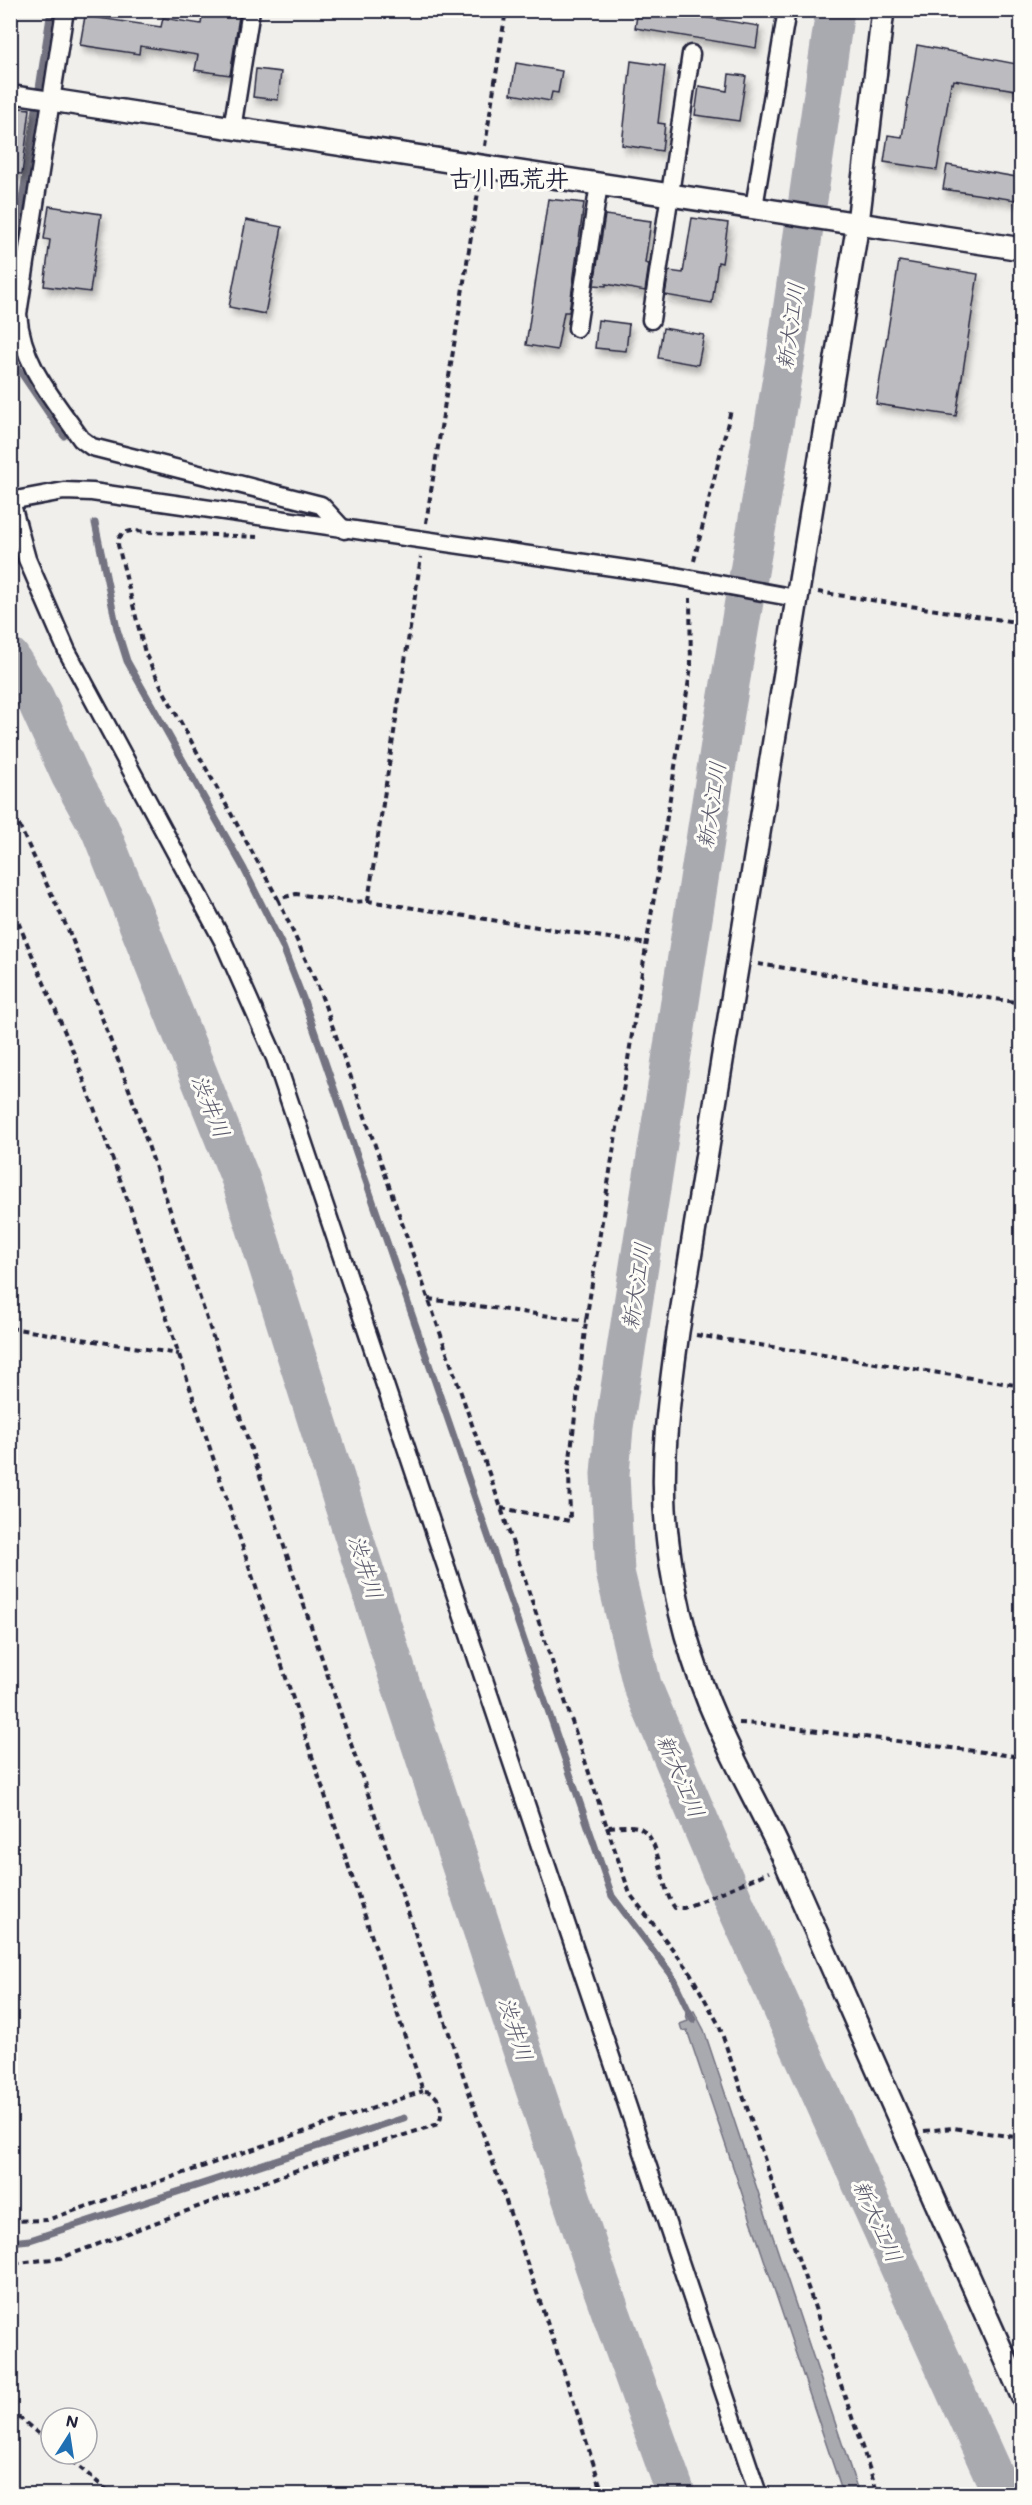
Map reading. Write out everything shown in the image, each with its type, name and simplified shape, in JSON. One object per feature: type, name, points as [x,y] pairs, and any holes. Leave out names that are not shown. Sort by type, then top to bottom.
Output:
[{"type":"street","points":[[64,10],[43,99],[18,314],[20,337],[30,363],[81,439],[92,447],[321,505],[344,530]]},
{"type":"street","points":[[232,129],[251,10]]},
{"type":"street","points":[[760,208],[787,10]]},
{"type":"street","points":[[883,10],[858,223],[736,961],[678,1332],[665,1426],[664,1473],[668,1542],[676,1588],[692,1654],[717,1723],[787,1865],[904,2135],[1022,2396]]},
{"type":"street","points":[[651,320],[691,54]]},
{"type":"street","points":[[10,94],[1022,249]]},
{"type":"street","points":[[577,328],[599,184]]},
{"type":"street","points":[[758,2494],[275,1058],[223,941],[67,651],[27,559],[11,501],[64,491],[92,492],[764,592],[797,594]]},
{"type":"path","points":[[368,901],[506,10]]},
{"type":"path","points":[[501,1508],[570,1521],[568,1468],[586,1321],[691,667],[695,581],[731,410]]},
{"type":"path","points":[[270,537],[131,531],[123,533],[118,545],[145,653],[163,690],[279,899],[319,988],[501,1508],[630,1894],[688,1969],[719,2025],[878,2494]]},
{"type":"path","points":[[797,594],[1022,623]]},
{"type":"path","points":[[10,806],[71,936],[130,1092],[571,2393],[603,2494]]},
{"type":"path","points":[[279,899],[296,894],[353,902],[368,901],[648,944]]},
{"type":"path","points":[[10,903],[75,1056],[129,1204],[234,1527],[423,2091]]},
{"type":"path","points":[[736,961],[1022,1003]]},
{"type":"path","points":[[428,1299],[586,1321]]},
{"type":"path","points":[[10,1328],[179,1354]]},
{"type":"path","points":[[678,1332],[1022,1386]]},
{"type":"path","points":[[717,1723],[763,1724],[1022,1757]]},
{"type":"path","points":[[607,1827],[639,1828],[651,1837],[668,1898],[675,1908],[684,1908],[767,1873]]},
{"type":"path","points":[[10,2221],[46,2220],[423,2091],[431,2091],[436,2095],[441,2112],[438,2124],[288,2173],[61,2258],[10,2264]]},
{"type":"path","points":[[904,2135],[934,2128],[953,2128],[1022,2138]]},
{"type":"path","points":[[10,2410],[39,2434]]},
{"type":"path","points":[[78,2466],[112,2494]]},
{"type":"shaded area","points":[[694,2011],[704,2030],[859,2494],[843,2494],[687,2030],[682,2031],[680,2024],[688,2021],[686,2015]]},
{"type":"building","points":[[203,10],[240,10],[230,75],[195,70],[198,55],[140,46],[139,54],[80,45],[85,16],[161,27],[163,18],[201,24]]},
{"type":"building","points":[[638,10],[685,10],[684,14],[759,26],[756,48],[635,28]]},
{"type":"building","points":[[917,45],[1022,65],[1022,91],[954,80],[953,84],[951,83],[937,170],[884,162],[888,135],[902,137]]},
{"type":"building","points":[[631,61],[665,66],[658,123],[665,124],[662,151],[622,145]]},
{"type":"building","points":[[516,63],[562,71],[558,93],[552,92],[550,101],[511,94]]},
{"type":"building","points":[[256,69],[281,72],[278,100],[253,97]]},
{"type":"building","points":[[729,74],[746,76],[739,121],[695,115],[699,86],[727,91]]},
{"type":"building","points":[[10,107],[30,109],[22,174],[10,173]]},
{"type":"building","points":[[947,165],[1022,178],[1022,201],[943,189]]},
{"type":"building","points":[[548,199],[584,203],[569,312],[564,312],[557,350],[526,345]]},
{"type":"building","points":[[49,206],[101,214],[90,292],[44,286],[50,240],[44,239]]},
{"type":"building","points":[[605,215],[651,221],[645,263],[649,264],[645,291],[606,284],[606,286],[594,285]]},
{"type":"building","points":[[692,218],[728,223],[722,263],[718,262],[712,303],[665,295],[669,271],[683,273]]},
{"type":"building","points":[[246,220],[282,227],[265,314],[229,307]]},
{"type":"building","points":[[899,261],[978,274],[956,416],[876,404]]},
{"type":"building","points":[[598,320],[629,324],[626,351],[595,348]]},
{"type":"building","points":[[663,328],[704,335],[698,365],[658,358]]},
{"type":"waterway","points":[[10,278],[51,10]]},
{"type":"waterway","name":"新大江川","points":[[835,10],[786,354],[723,725],[614,1427],[610,1474],[615,1572],[642,1685],[734,1902],[1002,2494]]},
{"type":"waterway","points":[[10,347],[17,367],[64,436]]},
{"type":"waterway","points":[[95,523],[117,629],[127,661],[244,869],[283,947],[304,1001],[612,1896],[671,1974],[693,2020]]},
{"type":"waterway","name":"渋井川","points":[[10,657],[35,698],[70,775],[100,829],[240,1178],[399,1679],[596,2271],[676,2494]]},
{"type":"waterway","points":[[10,2242],[30,2240],[404,2118]]},
{"type":"district","name":"古川西荒井","points":[[509,179]]}]
